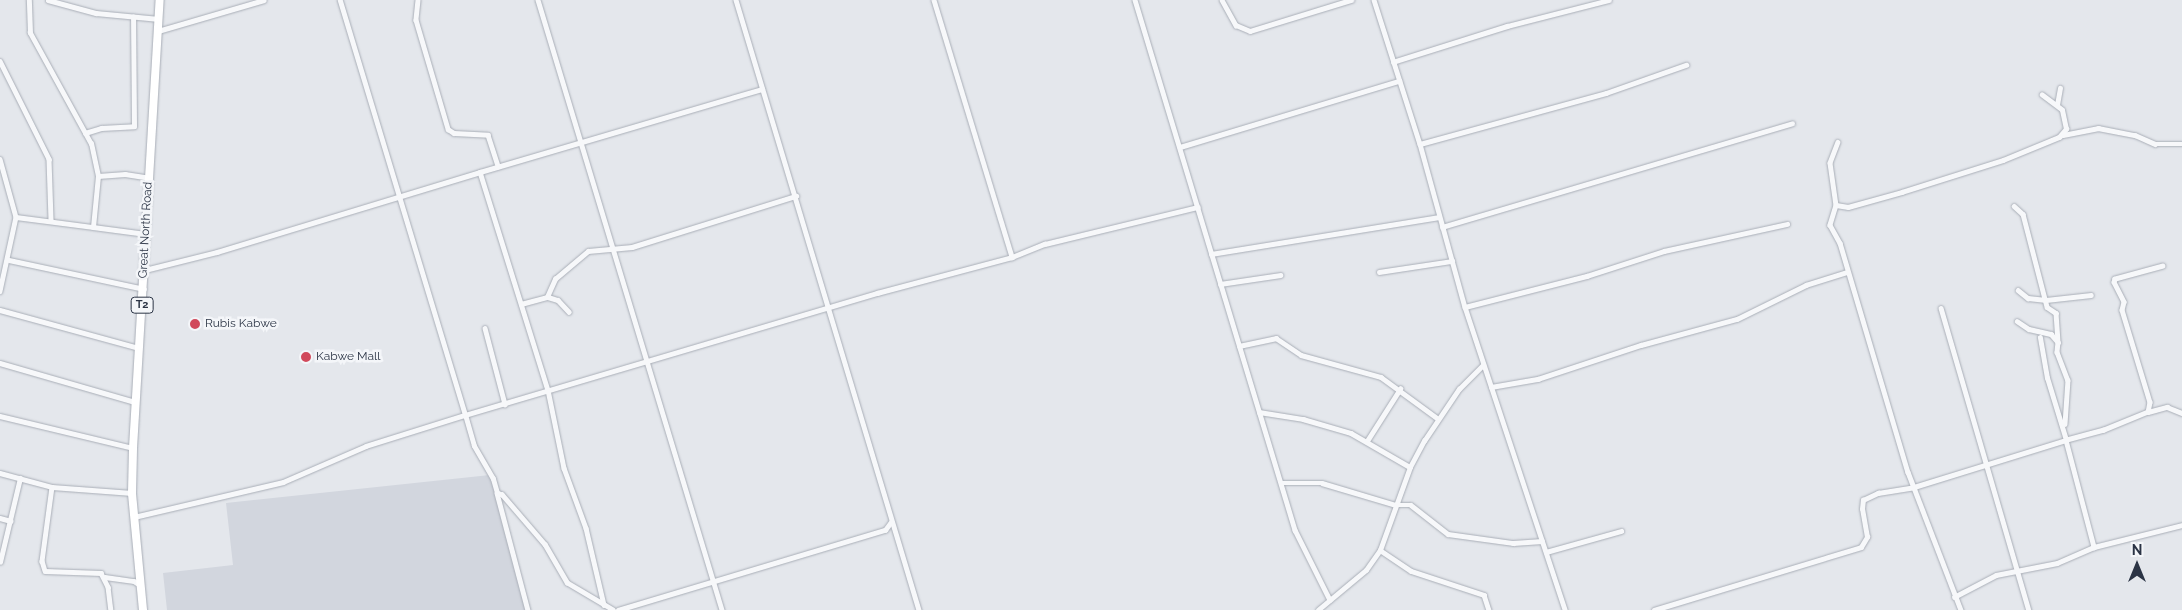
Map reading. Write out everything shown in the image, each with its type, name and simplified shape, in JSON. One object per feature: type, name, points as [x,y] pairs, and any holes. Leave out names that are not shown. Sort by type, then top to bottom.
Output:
[{"type":"highway","name":"Great North Road","points":[[143,610],[132,493],[132,448],[144,289],[160,0]]},
{"type":"street","points":[[28,0],[30,33],[91,144],[98,176],[93,227]]},
{"type":"street","points":[[48,0],[96,13],[159,19]]},
{"type":"street","points":[[158,31],[264,0]]},
{"type":"street","points":[[340,0],[474,446],[493,479],[528,610]]},
{"type":"street","points":[[418,0],[416,20],[448,129],[454,134],[488,134],[498,166]]},
{"type":"street","points":[[538,0],[613,247],[645,362],[722,610]]},
{"type":"street","points":[[736,0],[796,196],[891,522],[919,610]]},
{"type":"street","points":[[934,0],[1012,257]]},
{"type":"street","points":[[1135,0],[1300,542],[1330,600]]},
{"type":"street","points":[[1222,0],[1236,25],[1250,31],[1351,0]]},
{"type":"street","points":[[1374,0],[1420,144],[1465,307],[1565,610]]},
{"type":"street","points":[[1394,62],[1506,26],[1609,0]]},
{"type":"street","points":[[85,134],[101,128],[134,126],[133,17]]},
{"type":"street","points":[[0,61],[49,158],[51,219]]},
{"type":"street","points":[[1420,144],[1606,93],[1686,65]]},
{"type":"street","points":[[1180,147],[1399,80]]},
{"type":"street","points":[[2057,104],[2060,88]]},
{"type":"street","points":[[145,270],[217,252],[400,198],[498,166],[762,89]]},
{"type":"street","points":[[2042,95],[2057,104],[2066,123],[2063,135]]},
{"type":"street","points":[[1442,227],[1792,124]]},
{"type":"street","points":[[1836,205],[1848,207],[1902,192],[2003,160],[2063,135],[2098,128],[2135,135],[2155,144],[2182,144]]},
{"type":"street","points":[[1838,142],[1830,163],[1836,205],[1830,225],[1840,243],[1847,272],[1914,487],[1960,610]]},
{"type":"street","points":[[0,159],[16,217],[0,291]]},
{"type":"street","points":[[480,172],[548,390],[564,468],[586,528],[604,605]]},
{"type":"street","points":[[98,176],[125,174],[149,178]]},
{"type":"street","points":[[547,297],[555,279],[578,256],[613,247],[632,247],[796,196]]},
{"type":"street","points":[[2014,206],[2023,214],[2047,307],[2056,313],[2057,352],[2068,380],[2066,440],[2094,547]]},
{"type":"street","points":[[134,518],[282,482],[366,446],[548,390],[828,310],[877,293],[1012,257],[1045,244],[1198,207]]},
{"type":"street","points":[[16,217],[51,219],[146,234]]},
{"type":"street","points":[[1211,254],[1439,217]]},
{"type":"street","points":[[1465,307],[1587,276],[1664,251],[1787,224]]},
{"type":"street","points":[[8,260],[144,289]]},
{"type":"street","points":[[1379,272],[1452,261]]},
{"type":"street","points":[[2148,412],[2150,402],[2122,310],[2124,302],[2114,279],[2163,266]]},
{"type":"street","points":[[1491,387],[1538,379],[1641,345],[1737,319],[1806,286],[1847,272]]},
{"type":"street","points":[[1220,284],[1280,275]]},
{"type":"street","points":[[2018,290],[2028,298],[2046,300],[2091,295]]},
{"type":"street","points":[[521,304],[547,297],[558,300],[569,312]]},
{"type":"street","points":[[1941,308],[2019,570],[2029,610]]},
{"type":"street","points":[[0,310],[139,348]]},
{"type":"street","points":[[2018,321],[2029,329],[2051,334],[2058,342]]},
{"type":"street","points":[[485,328],[506,404]]},
{"type":"street","points":[[1239,346],[1275,337],[1301,355],[1373,374],[1400,389],[1410,401],[1437,418]]},
{"type":"street","points":[[2040,338],[2047,378],[2065,428]]},
{"type":"street","points":[[0,363],[135,402]]},
{"type":"street","points":[[1318,610],[1366,570],[1380,550],[1410,467],[1437,418],[1458,389],[1484,365]]},
{"type":"street","points":[[1367,441],[1400,389]]},
{"type":"street","points":[[1654,610],[1861,547],[1866,543],[1862,509],[1864,500],[1878,493],[1914,487],[2104,430],[2148,412],[2167,407],[2182,413]]},
{"type":"street","points":[[1260,412],[1303,419],[1367,441],[1410,467]]},
{"type":"street","points":[[0,416],[132,448]]},
{"type":"street","points":[[0,473],[52,487],[132,493]]},
{"type":"street","points":[[0,562],[20,478]]},
{"type":"street","points":[[1281,483],[1322,482],[1396,505],[1404,503],[1418,509],[1448,534],[1513,543],[1542,541]]},
{"type":"street","points":[[52,487],[42,561],[45,571],[92,572],[105,577],[134,581],[140,586]]},
{"type":"street","points":[[497,493],[502,495],[545,545],[567,583],[613,610]]},
{"type":"street","points":[[0,518],[11,522]]},
{"type":"street","points":[[888,529],[891,522]]},
{"type":"street","points":[[1954,597],[1996,576],[2057,563],[2094,547],[2182,525]]},
{"type":"street","points":[[618,610],[888,529],[895,532]]},
{"type":"street","points":[[1546,552],[1621,531]]},
{"type":"street","points":[[1380,550],[1411,571],[1484,595],[1489,610]]},
{"type":"street","points":[[105,577],[110,610]]},
{"type":"shaded area","points":[[490,475],[528,610],[167,610],[163,573],[233,565],[226,503]]},
{"type":"place","name":"Rubis Kabwe","points":[[195,324]]},
{"type":"place","name":"Kabwe Mall","points":[[306,357]]}]
